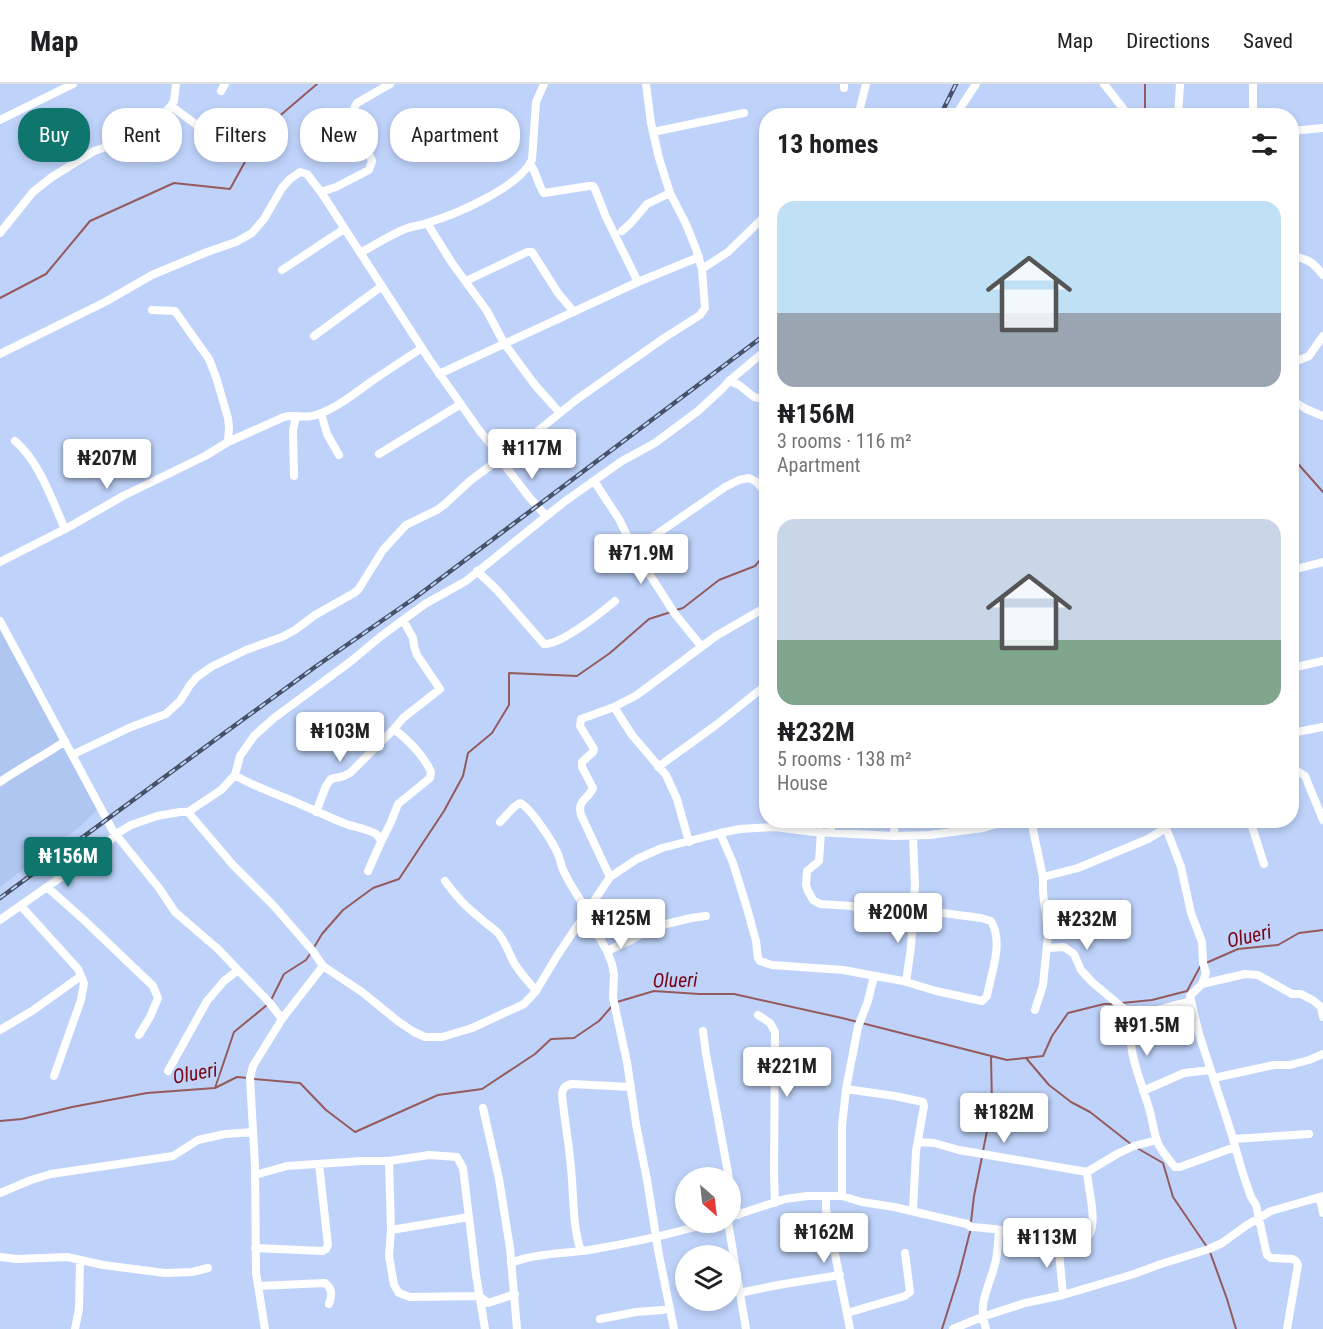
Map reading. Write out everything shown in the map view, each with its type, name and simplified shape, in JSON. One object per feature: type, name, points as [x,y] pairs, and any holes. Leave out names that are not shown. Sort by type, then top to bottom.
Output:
[{"type":"street","points":[[0,120],[73,84]]},
{"type":"street","points":[[0,233],[33,192],[52,177],[94,150],[144,133],[171,106],[174,101],[176,84]]},
{"type":"street","points":[[321,192],[369,170],[372,161],[353,114],[354,108],[357,103],[390,84]]},
{"type":"street","points":[[360,253],[405,229],[458,212],[512,182],[532,160],[536,102],[544,84]]},
{"type":"street","points":[[72,755],[131,727],[166,714],[180,701],[197,677],[211,667],[239,653],[282,637],[354,593],[383,549],[406,525],[437,510],[471,480],[576,400],[700,315],[705,308],[702,268],[686,224],[670,193],[659,158],[646,84]]},
{"type":"street","points":[[860,108],[866,84]]},
{"type":"street","points":[[960,108],[976,84]]},
{"type":"street","points":[[1104,84],[1123,108]]},
{"type":"street","points":[[1178,108],[1180,84]]},
{"type":"street","points":[[1252,84],[1253,108]]},
{"type":"street","points":[[171,106],[194,123]]},
{"type":"street","points":[[653,132],[744,112]]},
{"type":"street","points":[[1299,130],[1323,128]]},
{"type":"street","points":[[530,164],[544,193],[593,186],[638,282]]},
{"type":"street","points":[[0,354],[105,302],[152,275],[236,242],[252,233],[290,179],[300,172],[307,174],[439,374],[500,459],[546,516]]},
{"type":"street","points":[[622,231],[647,204],[670,193]]},
{"type":"street","points":[[702,268],[728,252],[759,222]]},
{"type":"street","points":[[427,223],[486,311],[504,343],[560,413]]},
{"type":"street","points":[[282,270],[344,228]]},
{"type":"street","points":[[466,281],[527,252],[532,252],[558,293],[574,312]]},
{"type":"street","points":[[439,374],[638,282],[699,257]]},
{"type":"street","points":[[1299,258],[1315,264],[1323,275]]},
{"type":"street","points":[[315,336],[382,286]]},
{"type":"street","points":[[152,310],[175,310],[209,359],[228,418],[228,442]]},
{"type":"street","points":[[1299,360],[1309,356],[1323,336]]},
{"type":"street","points":[[0,562],[228,442],[284,417],[314,416],[343,402],[422,348]]},
{"type":"street","points":[[0,920],[104,847],[116,834],[131,825],[157,816],[188,812],[220,790],[235,775],[240,756],[254,736],[267,724],[425,604],[465,581],[564,502],[622,461],[655,443],[689,417],[759,356]]},
{"type":"street","points":[[729,381],[759,398]]},
{"type":"street","points":[[379,454],[461,404]]},
{"type":"street","points":[[1299,404],[1323,416]]},
{"type":"street","points":[[321,413],[327,434],[339,455]]},
{"type":"street","points":[[294,476],[293,431],[296,416]]},
{"type":"street","points":[[15,441],[28,453],[37,469],[64,529]]},
{"type":"street","points":[[634,550],[725,487],[749,478],[759,485]]},
{"type":"street","points":[[594,481],[619,519],[634,550],[673,610],[701,646]]},
{"type":"street","points":[[1299,568],[1323,562]]},
{"type":"street","points":[[477,571],[497,590],[544,644],[550,644],[566,636],[615,601]]},
{"type":"street","points":[[610,877],[579,809],[593,788],[582,767],[582,762],[594,749],[580,726],[580,722],[585,717],[614,707],[637,695],[701,646],[759,611]]},
{"type":"street","points":[[316,812],[331,779],[350,773],[403,718],[440,689],[417,655],[413,638],[403,620]]},
{"type":"street","points":[[0,621],[102,813],[116,834],[175,912],[238,969],[270,1002],[282,1019]]},
{"type":"street","points":[[1299,666],[1323,661]]},
{"type":"street","points":[[658,767],[759,691]]},
{"type":"street","points":[[614,707],[632,735],[666,775],[677,800],[689,842]]},
{"type":"street","points":[[1299,732],[1323,727]]},
{"type":"street","points":[[368,871],[392,822],[398,804],[430,778],[432,772],[410,743],[394,729]]},
{"type":"street","points":[[0,782],[65,741]]},
{"type":"street","points":[[1299,772],[1305,776],[1323,820]]},
{"type":"street","points":[[235,775],[254,787],[346,824],[374,832],[381,842]]},
{"type":"street","points":[[500,822],[520,803],[530,811],[557,852],[586,915],[607,951],[614,974],[613,998],[627,1062],[674,1329]]},
{"type":"street","points":[[188,812],[233,866],[286,920],[323,966],[362,992],[399,1022],[425,1037],[442,1037],[472,1028],[524,1004],[536,991],[610,877],[637,859],[662,848],[720,833],[759,827]]},
{"type":"street","points":[[790,828],[831,833],[913,836],[930,835],[959,828]]},
{"type":"street","points":[[831,828],[831,833]]},
{"type":"street","points":[[894,828],[894,836]]},
{"type":"street","points":[[1033,828],[1043,877],[1048,936],[1043,985],[1035,1010]]},
{"type":"street","points":[[1043,877],[1078,868],[1148,839],[1160,828]]},
{"type":"street","points":[[1166,828],[1181,867],[1191,914],[1202,942],[1206,973],[1202,984],[1190,996],[1199,1034],[1243,1174],[1256,1205],[1266,1251],[1269,1257],[1293,1259],[1298,1265],[1287,1329]]},
{"type":"street","points":[[1253,828],[1264,864]]},
{"type":"street","points":[[720,833],[733,863],[760,961],[772,965],[843,970],[982,1000],[987,996],[997,945],[995,928],[991,921],[913,909],[906,913],[820,904],[813,900],[806,885],[807,871],[819,861],[821,832]]},
{"type":"street","points":[[906,982],[915,885],[913,836]]},
{"type":"street","points":[[445,881],[480,919],[500,936],[513,960],[536,991]]},
{"type":"street","points":[[47,887],[153,986],[158,998],[139,1035]]},
{"type":"street","points":[[21,906],[68,957],[84,983],[81,1000],[54,1076]]},
{"type":"street","points":[[607,951],[654,927],[706,916]]},
{"type":"street","points":[[1047,948],[1064,947],[1074,954],[1081,970],[1136,1019]]},
{"type":"street","points":[[265,1329],[256,1273],[255,1175],[250,1078],[253,1066],[282,1019],[323,966]]},
{"type":"street","points":[[168,1071],[207,1001],[238,969]]},
{"type":"street","points":[[1202,984],[1245,974],[1258,975],[1292,994],[1301,994],[1314,1001],[1321,1007],[1323,1017]]},
{"type":"street","points":[[0,1030],[32,1011],[81,976]]},
{"type":"street","points":[[842,1196],[842,1126],[846,1089],[859,1024],[874,976]]},
{"type":"street","points":[[1191,1001],[1136,1019],[1132,1024],[1130,1036],[1133,1056],[1156,1140],[1175,1167],[1203,1159],[1234,1143],[1310,1134]]},
{"type":"street","points":[[758,1015],[770,1023],[775,1032],[775,1203]]},
{"type":"street","points":[[703,1031],[727,1167]]},
{"type":"street","points":[[1143,1090],[1184,1073],[1212,1074],[1274,1065],[1290,1065],[1323,1054]]},
{"type":"street","points":[[582,1251],[578,1242],[575,1221],[572,1167],[563,1107],[563,1089],[572,1084],[631,1087]]},
{"type":"street","points":[[846,1089],[924,1102],[915,1152],[913,1211]]},
{"type":"street","points":[[483,1108],[499,1179],[510,1248],[517,1329]]},
{"type":"street","points":[[0,1192],[51,1174],[173,1156],[198,1140],[253,1131]]},
{"type":"street","points":[[918,1142],[934,1143],[959,1150],[1087,1172],[1134,1146],[1156,1140]]},
{"type":"street","points":[[255,1175],[287,1166],[389,1161],[429,1155],[457,1157],[463,1168],[485,1329]]},
{"type":"street","points":[[389,1161],[391,1230],[389,1256],[394,1285],[399,1293],[410,1298],[479,1296],[488,1303],[515,1294]]},
{"type":"street","points":[[255,1248],[303,1251],[326,1249],[328,1245],[319,1164]]},
{"type":"street","points":[[741,1214],[785,1199],[807,1196],[842,1196],[913,1211],[967,1224],[971,1227],[1058,1240],[1084,1239],[1091,1231],[1093,1208],[1087,1172]]},
{"type":"street","points":[[826,1196],[826,1209],[850,1329]]},
{"type":"street","points":[[953,1329],[1025,1303],[1063,1295],[1209,1250],[1271,1211],[1322,1197],[1323,1214]]},
{"type":"street","points":[[1256,1205],[1271,1211]]},
{"type":"street","points":[[391,1230],[469,1217]]},
{"type":"street","points":[[986,1329],[982,1317],[982,1306],[996,1263],[999,1230]]},
{"type":"street","points":[[511,1263],[625,1244],[675,1232]]},
{"type":"street","points":[[1058,1240],[1063,1295]]},
{"type":"street","points":[[847,1313],[909,1293],[905,1253]]},
{"type":"street","points":[[0,1257],[16,1259],[67,1257],[80,1261],[165,1273],[192,1272],[208,1268]]},
{"type":"street","points":[[75,1329],[79,1309],[80,1261]]},
{"type":"street","points":[[741,1293],[840,1275]]},
{"type":"street","points":[[258,1286],[325,1283],[332,1294],[329,1304]]},
{"type":"street","points":[[741,1303],[746,1329]]},
{"type":"street","points":[[600,1319],[669,1308]]},
{"type":"shaded area","points":[[0,619],[98,809],[78,828],[0,887]]},
{"type":"waterway","points":[[0,298],[46,274],[90,221],[174,183],[230,189],[262,131],[317,84]]},
{"type":"waterway","points":[[1145,84],[1145,108]]},
{"type":"waterway","points":[[1299,465],[1323,492]]},
{"type":"waterway","points":[[676,610],[683,608],[719,580],[755,566],[759,561]]},
{"type":"waterway","points":[[313,949],[322,934],[343,910],[373,888],[399,879],[444,811],[463,776],[468,753],[492,733],[509,705],[509,673],[577,676],[610,653],[649,619],[671,612]]},
{"type":"waterway","name":"Olueri","points":[[1206,963],[1238,949],[1278,945],[1299,933],[1323,930]]},
{"type":"waterway","points":[[271,1000],[284,974],[306,960],[310,954]]},
{"type":"waterway","name":"Olueri","points":[[1122,1003],[1152,1000],[1187,991],[1201,965]]},
{"type":"waterway","name":"Olueri","points":[[617,1002],[654,991],[734,994],[842,1018],[1007,1060],[1043,1056],[1052,1036],[1068,1013],[1113,1004]]},
{"type":"waterway","points":[[215,1088],[234,1032],[267,1005]]},
{"type":"waterway","name":"Olueri","points":[[253,1079],[300,1083],[326,1110],[355,1132],[438,1095],[482,1089],[535,1054],[551,1039],[574,1038],[599,1021],[613,1005]]},
{"type":"waterway","points":[[983,1151],[992,1106],[991,1056]]},
{"type":"waterway","points":[[1026,1058],[1049,1085],[1071,1102],[1090,1112],[1132,1145]]},
{"type":"waterway","name":"Olueri","points":[[0,1121],[22,1119],[147,1093],[215,1088],[237,1077],[248,1078]]},
{"type":"waterway","points":[[1137,1148],[1163,1163],[1173,1197],[1207,1247]]},
{"type":"waterway","points":[[971,1222],[982,1157]]},
{"type":"waterway","points":[[942,1329],[971,1228]]},
{"type":"waterway","points":[[1210,1252],[1236,1329]]},
{"type":"railway","points":[[944,108],[956,84]]},
{"type":"railway","points":[[0,898],[315,667],[416,597],[759,339]]}]
